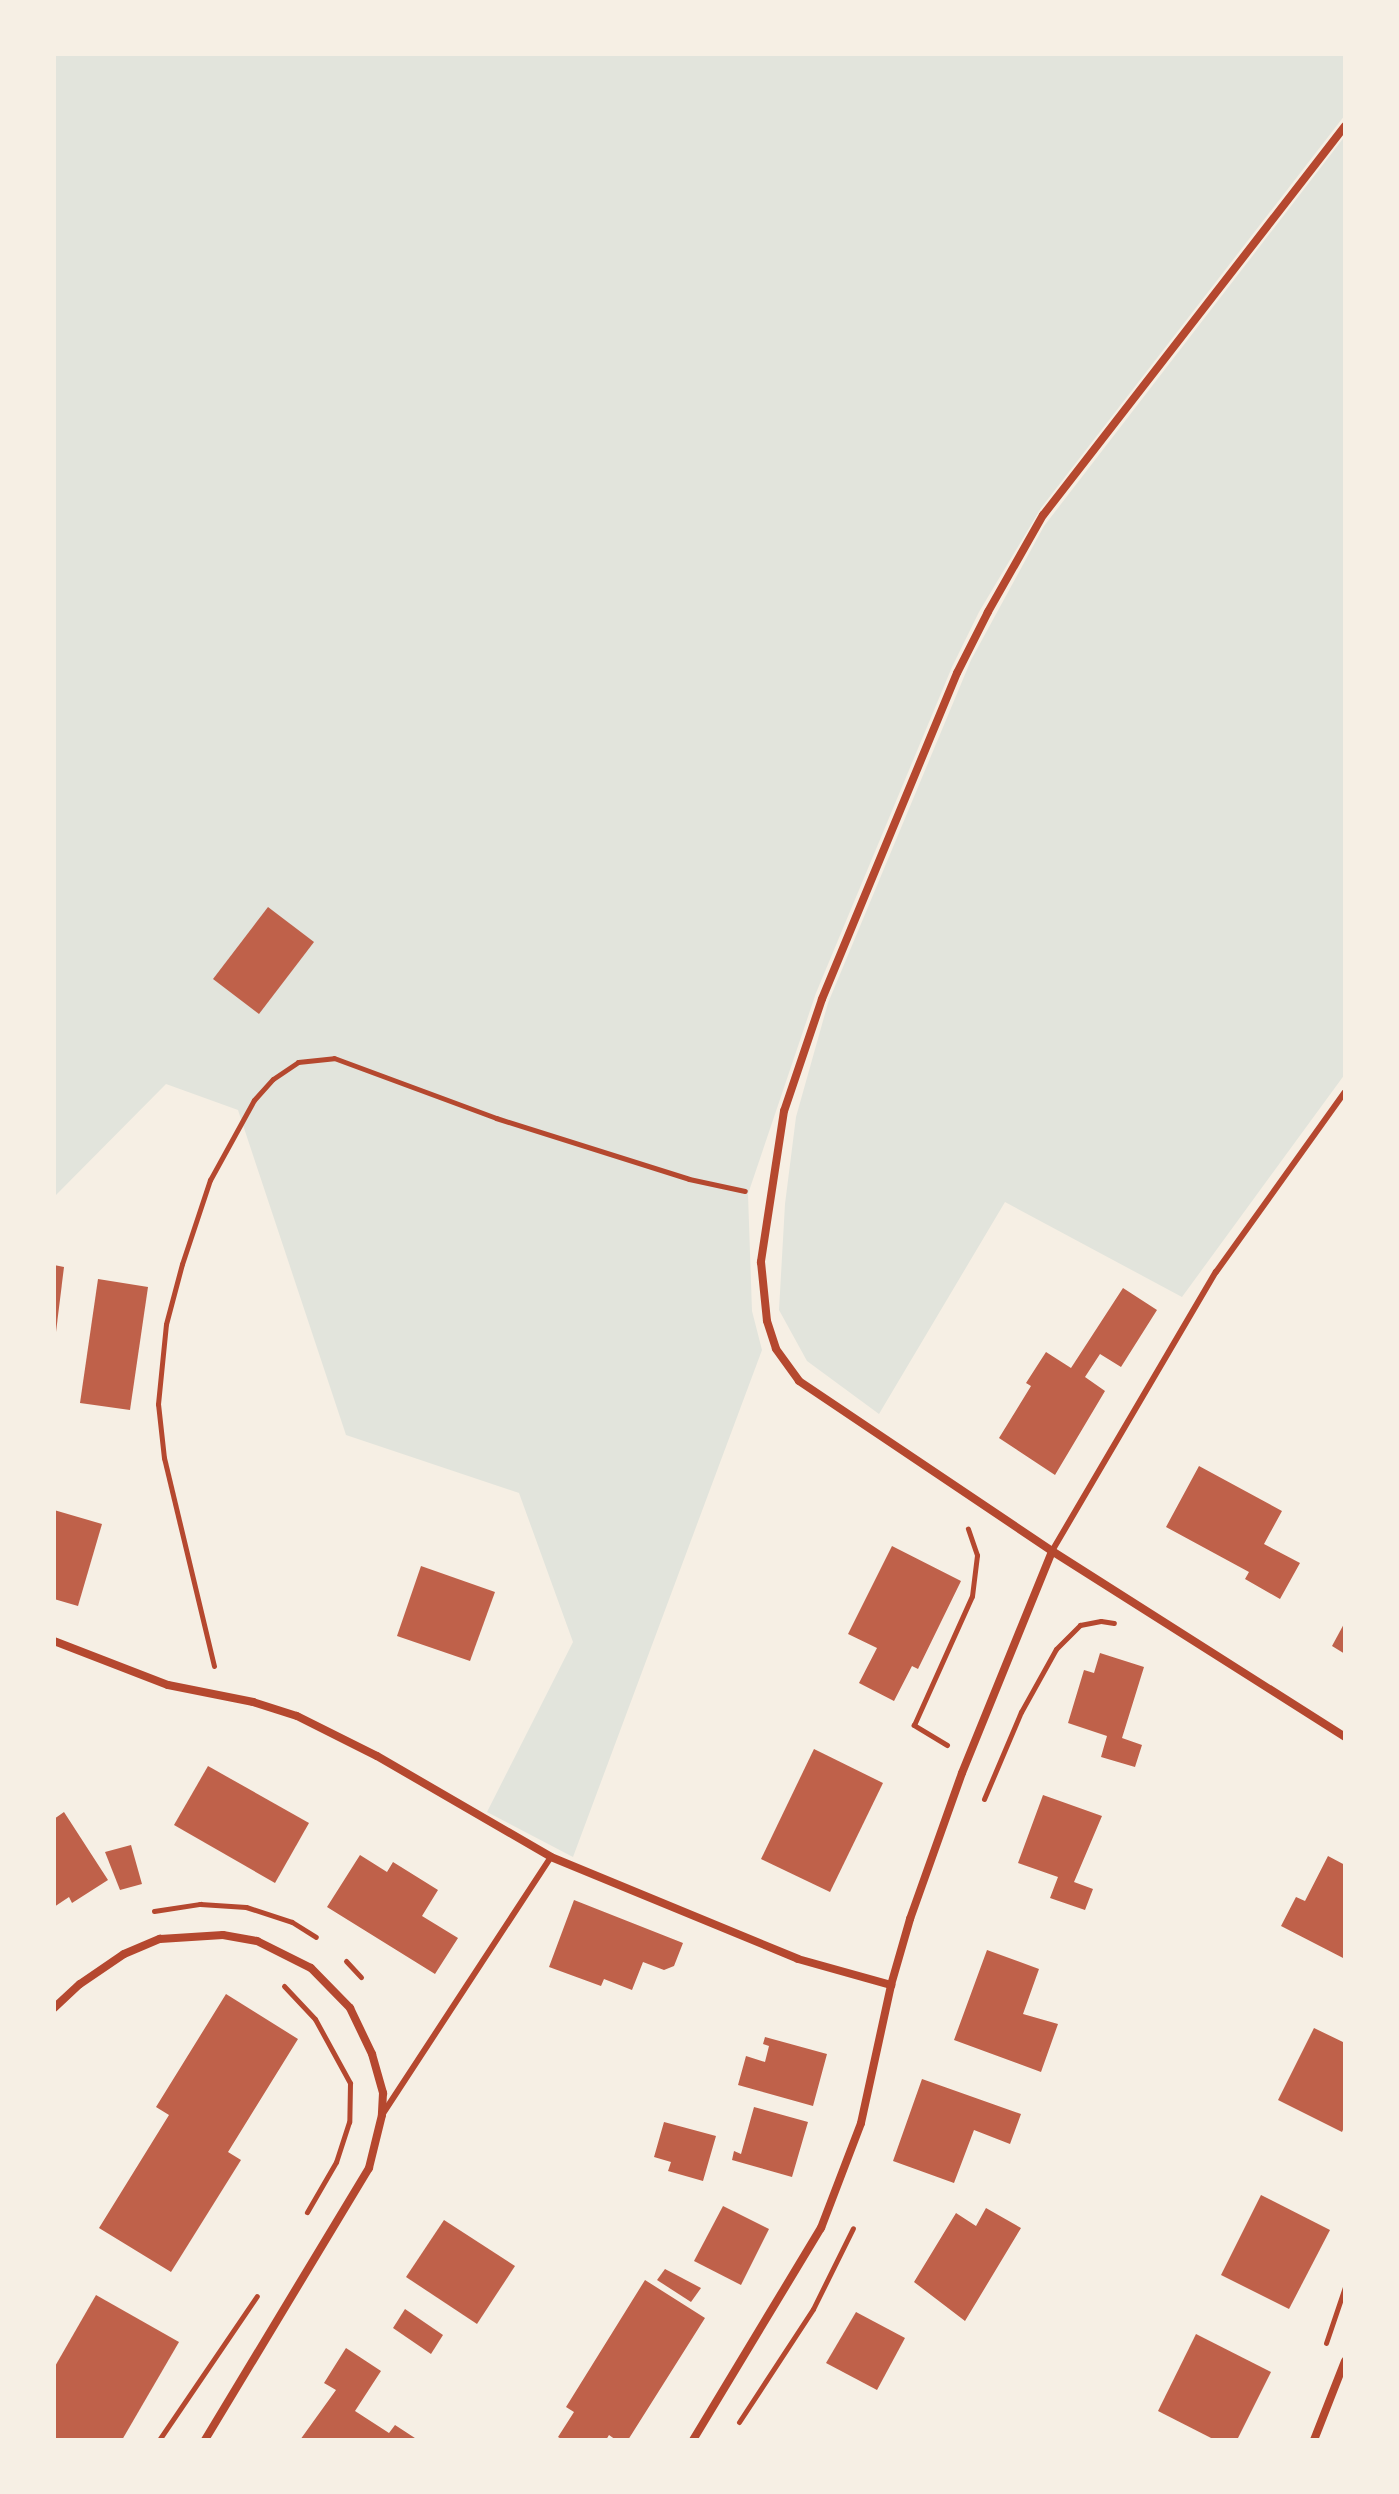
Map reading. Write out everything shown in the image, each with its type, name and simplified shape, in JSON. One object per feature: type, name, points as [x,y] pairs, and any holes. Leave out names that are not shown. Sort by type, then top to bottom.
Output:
[{"type":"street","points":[[1345,126],[1043,515],[988,612],[957,673],[822,999],[784,1111],[761,1262],[767,1321],[776,1349],[799,1381],[1052,1551],[1345,1737]]},
{"type":"street","points":[[693,2440],[821,2228],[861,2123],[891,1985],[962,1773],[1052,1551]]},
{"type":"street","points":[[54,1641],[168,1685],[221,1695],[297,1716],[377,1756],[551,1857],[798,1959],[891,1985]]},
{"type":"street","points":[[54,2008],[80,1984],[124,1954],[160,1939],[223,1935],[257,1941],[311,1968],[350,2008],[362,2029],[380,2077],[382,2115],[369,2168],[205,2440]]},
{"type":"street","points":[[1314,2440],[1345,2361]]},
{"type":"lane","points":[[1052,1551],[1216,1272],[1345,1092]]},
{"type":"lane","points":[[382,2115],[551,1857]]},
{"type":"path","points":[[221,1695],[164,1458],[158,1404],[166,1324],[210,1180],[254,1100],[273,1079],[298,1062],[334,1058],[570,1141],[689,1179],[769,1196]]},
{"type":"path","points":[[951,1751],[950,1746],[914,1725],[921,1704],[966,1616],[972,1596],[977,1555],[967,1526]]},
{"type":"path","points":[[980,1809],[1021,1712],[1056,1649],[1080,1625],[1101,1621],[1126,1626]]},
{"type":"path","points":[[275,1981],[284,1986],[315,2019],[350,2083],[349,2122],[336,2162],[306,2214]]},
{"type":"path","points":[[734,2430],[813,2309],[844,2251],[854,2222]]},
{"type":"path","points":[[159,2440],[259,2293]]},
{"type":"shaded area","points":[[54,54],[1345,54],[1345,115],[1041,508],[979,612],[952,667],[816,993],[748,1194],[752,1311],[762,1350],[573,1857],[487,1812],[573,1642],[519,1493],[346,1435],[238,1110],[166,1084],[54,1197]]},
{"type":"shaded area","points":[[1345,136],[1345,1074],[1182,1297],[1005,1202],[879,1414],[807,1361],[779,1310],[785,1204],[796,1117],[828,1003],[971,660],[1044,526]]},
{"type":"building","points":[[268,907],[314,942],[259,1014],[213,979]]},
{"type":"building","points":[[54,1265],[64,1267],[56,1332],[54,1332]]},
{"type":"building","points":[[98,1279],[148,1287],[130,1410],[80,1403]]},
{"type":"building","points":[[1123,1288],[1157,1310],[1121,1367],[1100,1354],[1085,1377],[1105,1391],[1055,1475],[999,1438],[1031,1386],[1026,1383],[1046,1352],[1071,1368]]},
{"type":"building","points":[[1199,1466],[1282,1511],[1264,1544],[1300,1563],[1280,1599],[1245,1579],[1249,1572],[1166,1527]]},
{"type":"building","points":[[54,1510],[102,1524],[78,1606],[54,1599]]},
{"type":"building","points":[[892,1546],[961,1581],[918,1669],[912,1666],[894,1701],[859,1683],[877,1648],[848,1634]]},
{"type":"building","points":[[421,1566],[495,1592],[470,1661],[397,1636]]},
{"type":"building","points":[[1345,1622],[1345,1654],[1332,1646]]},
{"type":"building","points":[[1100,1653],[1144,1667],[1122,1738],[1142,1745],[1135,1767],[1101,1757],[1107,1736],[1068,1723],[1084,1670],[1094,1673]]},
{"type":"building","points":[[814,1749],[883,1783],[830,1892],[761,1859]]},
{"type":"building","points":[[208,1766],[309,1823],[275,1883],[174,1825]]},
{"type":"building","points":[[1043,1795],[1102,1816],[1074,1882],[1093,1889],[1085,1910],[1050,1898],[1058,1877],[1018,1863]]},
{"type":"building","points":[[64,1812],[108,1880],[72,1903],[69,1897],[54,1907],[54,1819]]},
{"type":"building","points":[[131,1845],[142,1884],[120,1890],[105,1852]]},
{"type":"building","points":[[360,1855],[387,1872],[393,1862],[438,1890],[422,1916],[458,1938],[435,1974],[327,1907]]},
{"type":"building","points":[[1328,1856],[1345,1865],[1345,1959],[1281,1926],[1296,1897],[1305,1901]]},
{"type":"building","points":[[574,1900],[683,1943],[674,1966],[664,1970],[643,1962],[632,1990],[604,1979],[601,1986],[549,1967]]},
{"type":"building","points":[[987,1950],[1039,1969],[1023,2014],[1058,2024],[1041,2072],[954,2040]]},
{"type":"building","points":[[226,1994],[298,2039],[228,2152],[241,2160],[171,2272],[99,2228],[169,2115],[156,2107]]},
{"type":"building","points":[[1314,2028],[1345,2043],[1345,2125],[1342,2132],[1278,2100]]},
{"type":"building","points":[[765,2037],[827,2054],[813,2106],[738,2085],[746,2056],[765,2062],[769,2046],[763,2044]]},
{"type":"building","points":[[922,2079],[1021,2114],[1010,2144],[974,2130],[954,2183],[893,2161]]},
{"type":"building","points":[[754,2107],[808,2122],[792,2177],[732,2160],[734,2151],[741,2154]]},
{"type":"building","points":[[664,2122],[716,2136],[703,2181],[668,2171],[671,2162],[654,2157]]},
{"type":"building","points":[[1261,2195],[1330,2230],[1289,2309],[1221,2275]]},
{"type":"building","points":[[723,2206],[769,2229],[741,2285],[694,2261]]},
{"type":"building","points":[[986,2208],[1021,2228],[965,2321],[914,2282],[956,2213],[976,2226]]},
{"type":"building","points":[[444,2220],[515,2266],[477,2324],[406,2277]]},
{"type":"building","points":[[665,2269],[701,2288],[691,2302],[657,2280]]},
{"type":"building","points":[[645,2280],[705,2318],[628,2440],[616,2440],[609,2435],[606,2440],[563,2440],[558,2437],[574,2412],[566,2407]]},
{"type":"building","points":[[96,2295],[179,2342],[122,2440],[54,2440],[54,2368]]},
{"type":"building","points":[[405,2309],[443,2335],[431,2354],[393,2328]]},
{"type":"building","points":[[856,2312],[905,2338],[877,2390],[826,2363]]},
{"type":"building","points":[[1196,2334],[1271,2372],[1237,2440],[1215,2440],[1158,2411]]},
{"type":"building","points":[[346,2348],[381,2371],[355,2411],[389,2433],[395,2425],[418,2440],[300,2440],[336,2390],[324,2383]]}]
